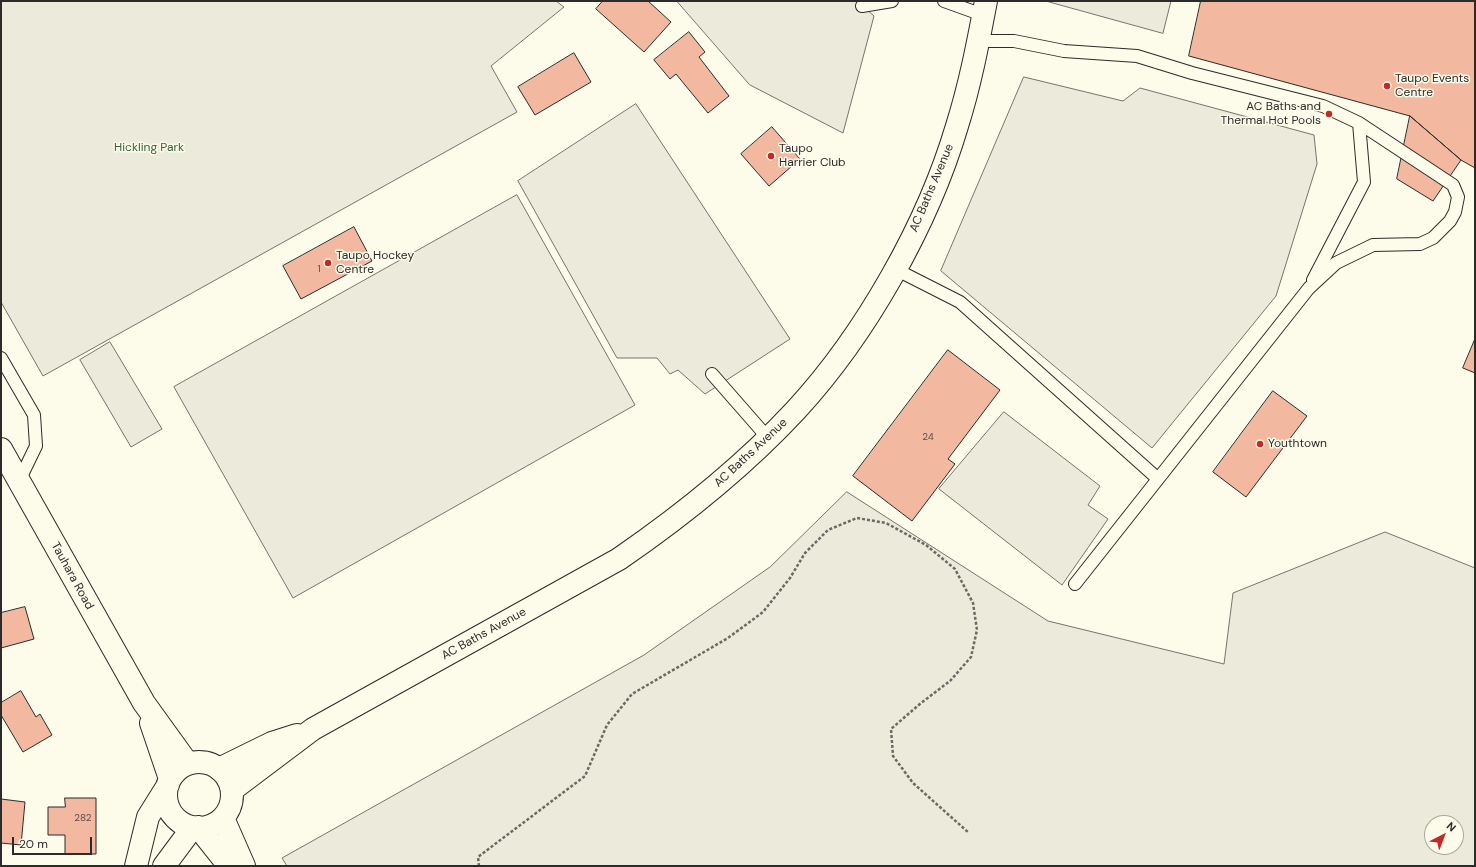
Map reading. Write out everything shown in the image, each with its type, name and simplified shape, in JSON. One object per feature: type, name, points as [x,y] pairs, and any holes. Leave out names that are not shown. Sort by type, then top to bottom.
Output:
[{"type":"street","name":"AC Baths Avenue","points":[[232,790],[313,729],[619,559],[697,501],[768,438],[797,409],[828,370],[876,303],[896,269],[919,223],[940,174],[957,126],[978,41],[984,8]]},
{"type":"street","name":"Tauhara Road","points":[[1,449],[144,703],[188,764]]},
{"type":"street","name":"Tauhara Road","points":[[144,703],[169,782]]},
{"type":"street","name":"AC Baths Avenue","points":[[219,768],[272,743],[313,729]]},
{"type":"street","points":[[136,866],[148,817],[169,782],[178,770],[188,764],[204,762],[219,768],[227,778],[232,790],[232,801],[223,818],[207,826],[196,827],[180,821],[169,808],[166,801],[169,782]]},
{"type":"street","points":[[223,818],[244,866]]},
{"type":"street","points":[[164,866],[196,827]]},
{"type":"street","points":[[196,827],[229,866]]},
{"type":"lane","points":[[862,6],[892,1]]},
{"type":"lane","points":[[944,1],[984,8]]},
{"type":"lane","points":[[978,41],[1014,41],[1064,51],[1137,56],[1192,74],[1323,106],[1359,123],[1453,185],[1458,197],[1455,212],[1450,221],[1433,238],[1420,244],[1373,245],[1336,263],[1309,288],[1157,478],[1075,584]]},
{"type":"lane","points":[[1309,288],[1364,182],[1359,123]]},
{"type":"lane","points":[[896,269],[960,302],[1157,478]]},
{"type":"lane","points":[[1,358],[34,415],[36,446],[19,481]]},
{"type":"lane","points":[[712,374],[768,438]]},
{"type":"path","points":[[479,866],[478,857],[585,776],[606,725],[632,694],[728,638],[763,612],[790,578],[805,553],[828,530],[857,518],[886,523],[926,545],[955,569],[973,604],[977,630],[971,657],[950,681],[921,702],[890,729],[893,756],[897,762],[913,783],[969,833]]},
{"type":"green space","name":"Hickling Park","points":[[1,1],[556,1],[564,7],[491,66],[517,112],[43,376],[1,302]]},
{"type":"green space","points":[[517,195],[635,405],[293,598],[174,387]]},
{"type":"green space","points":[[110,342],[162,429],[131,447],[80,360]]},
{"type":"green space","points":[[847,492],[1048,621],[1224,664],[1233,593],[1385,532],[1475,568],[1475,866],[287,866],[282,858],[644,655],[770,567]]},
{"type":"shaded area","points":[[677,1],[857,1],[874,16],[843,133],[750,85]]},
{"type":"shaded area","points":[[1046,1],[1171,1],[1163,33]]},
{"type":"shaded area","points":[[1024,77],[1123,101],[1140,88],[1314,135],[1317,164],[1276,296],[1152,448],[941,271]]},
{"type":"shaded area","points":[[636,104],[790,339],[705,394],[678,370],[670,374],[657,358],[617,358],[518,181]]},
{"type":"shaded area","points":[[1004,412],[1100,486],[1088,505],[1108,519],[1062,585],[939,489]]},
{"type":"building","points":[[603,1],[648,1],[671,22],[644,52],[596,9]]},
{"type":"building","name":"Taupo Events Centre","points":[[1201,1],[1475,1],[1475,168],[1461,160],[1410,116],[1189,56]]},
{"type":"building","points":[[689,32],[705,52],[699,57],[729,96],[708,113],[676,74],[670,79],[654,60]]},
{"type":"building","points":[[574,53],[591,82],[535,115],[518,87]]},
{"type":"building","name":"Taupo Events Centre","points":[[1410,116],[1461,160],[1433,201],[1397,179]]},
{"type":"building","name":"Taupo Harrier Club","points":[[772,127],[800,159],[769,186],[741,154]]},
{"type":"building","name":"Taupo Hockey Centre","points":[[354,227],[372,261],[301,299],[283,266]]},
{"type":"building","points":[[1475,339],[1475,373],[1463,368]]},
{"type":"building","points":[[948,350],[1000,390],[948,459],[955,464],[912,521],[853,476]]},
{"type":"building","name":"Youthtown","points":[[1273,391],[1307,416],[1246,497],[1213,472]]},
{"type":"building","points":[[25,607],[34,639],[1,648],[1,613]]},
{"type":"building","points":[[21,691],[36,717],[40,714],[52,735],[23,752],[1,715],[1,703]]},
{"type":"building","points":[[65,798],[96,798],[96,854],[65,854],[65,835],[48,835],[48,807],[65,807]]},
{"type":"building","points":[[1,799],[25,802],[21,845],[1,843]]},
{"type":"place","name":"Taupo Events Centre","points":[[1387,86]]},
{"type":"place","name":"AC Baths and Thermal Hot Pools","points":[[1329,114]]},
{"type":"place","name":"Taupo Harrier Club","points":[[771,156]]},
{"type":"place","name":"Taupo Hockey Centre","points":[[328,263]]},
{"type":"place","name":"Youthtown","points":[[1260,444]]}]
